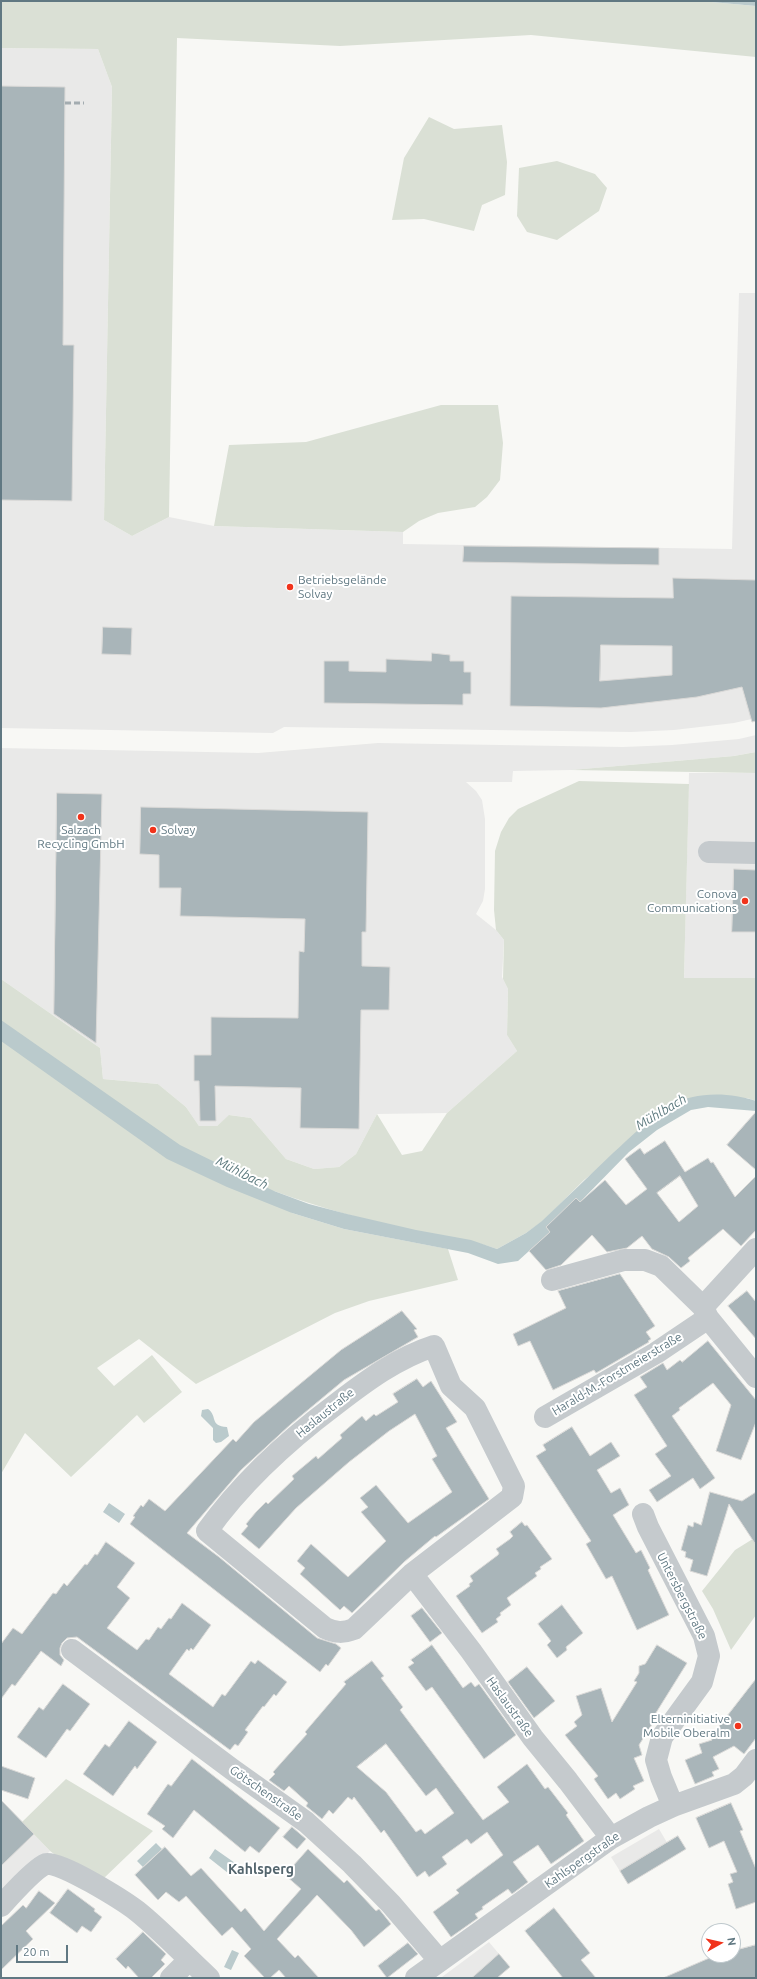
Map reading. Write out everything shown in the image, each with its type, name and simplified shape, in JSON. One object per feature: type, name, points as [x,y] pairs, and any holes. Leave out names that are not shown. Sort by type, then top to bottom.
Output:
[{"type":"street","points":[[709,852],[756,853]]},
{"type":"street","name":"Harald-M.-Forstmeierstraße","points":[[545,1417],[656,1353],[706,1312],[756,1249]]},
{"type":"street","points":[[552,1280],[624,1260],[645,1260],[662,1266],[706,1312],[756,1377]]},
{"type":"street","name":"Haslaustraße","points":[[434,1346],[451,1386],[475,1408],[514,1486],[512,1497],[412,1574],[354,1629],[345,1632],[335,1632],[325,1628],[207,1531],[227,1503],[305,1428],[364,1382],[413,1353],[434,1346]]},
{"type":"street","name":"Untersbergstraße","points":[[643,1514],[648,1527],[704,1636],[709,1656],[702,1682],[662,1737],[656,1760],[661,1777],[673,1806]]},
{"type":"street","name":"Haslaustraße","points":[[412,1574],[471,1651],[533,1738],[568,1780],[611,1838]]},
{"type":"street","name":"Götschenstraße","points":[[72,1650],[233,1770],[306,1822],[358,1870],[391,1904],[439,1960]]},
{"type":"street","name":"Kahlspergstraße","points":[[416,1978],[439,1960],[611,1838],[649,1817],[673,1806],[734,1784],[744,1776],[756,1760]]},
{"type":"street","points":[[1,1906],[45,1864],[51,1864],[70,1870],[137,1911],[208,1978]]},
{"type":"street","points":[[171,1978],[189,1960]]},
{"type":"shaded area","points":[[1,1],[700,1],[756,6],[756,57],[531,35],[340,46],[177,38],[169,517],[132,536],[104,520],[112,87],[98,49],[1,48]]},
{"type":"shaded area","points":[[1,48],[98,49],[112,87],[104,520],[132,536],[169,517],[214,526],[403,532],[403,544],[732,549],[739,293],[756,293],[756,718],[734,723],[674,730],[631,732],[284,727],[273,733],[1,728]]},
{"type":"shaded area","points":[[429,117],[454,129],[502,125],[507,162],[505,195],[482,205],[474,231],[424,219],[392,220],[404,158]]},
{"type":"shaded area","points":[[557,161],[595,174],[607,188],[599,211],[557,240],[527,232],[517,216],[519,168]]},
{"type":"shaded area","points":[[441,405],[498,405],[503,443],[500,480],[487,497],[475,507],[438,513],[419,521],[403,532],[214,526],[229,445],[306,442]]},
{"type":"shaded area","points":[[756,735],[756,752],[734,756],[571,770],[513,771],[512,782],[466,782],[476,791],[482,800],[485,819],[485,889],[483,901],[476,914],[496,930],[504,940],[502,977],[508,989],[507,1035],[517,1051],[447,1113],[377,1114],[356,1154],[339,1167],[314,1169],[286,1159],[251,1118],[230,1115],[217,1126],[199,1126],[186,1107],[158,1084],[103,1079],[100,1048],[1,979],[1,748],[258,753],[378,743],[623,747],[672,745],[739,739]]},
{"type":"shaded area","points":[[756,752],[756,773],[571,770],[734,756]]},
{"type":"shaded area","points":[[689,773],[756,773],[756,978],[684,979]]},
{"type":"shaded area","points":[[579,781],[689,784],[684,978],[756,978],[756,1101],[747,1098],[690,1098],[584,1180],[543,1221],[526,1233],[497,1249],[468,1241],[363,1218],[309,1203],[274,1191],[292,1213],[344,1229],[448,1249],[458,1280],[369,1301],[335,1313],[196,1384],[139,1339],[97,1368],[114,1386],[152,1355],[182,1392],[144,1423],[137,1415],[71,1477],[25,1433],[1,1474],[1,979],[100,1048],[103,1079],[158,1084],[186,1107],[199,1126],[217,1126],[229,1115],[251,1118],[286,1159],[314,1169],[339,1167],[356,1154],[377,1114],[402,1155],[422,1151],[447,1113],[517,1051],[507,1035],[508,989],[503,979],[504,940],[496,930],[494,910],[495,851],[501,832],[509,818],[518,809]]},
{"type":"shaded area","points":[[756,1537],[756,1615],[731,1650],[713,1609],[702,1591],[735,1550]]},
{"type":"shaded area","points":[[66,1779],[153,1831],[103,1879],[62,1860],[50,1851],[22,1822]]},
{"type":"shaded area","points":[[22,1822],[50,1851],[1,1899],[1,1843]]},
{"type":"shaded area","points":[[659,1829],[675,1856],[628,1884],[611,1857]]},
{"type":"shaded area","points":[[489,1942],[510,1967],[497,1978],[442,1977]]},
{"type":"water","points":[[700,1],[756,1],[756,6]]},
{"type":"water","name":"Mühlbach","points":[[1,1020],[180,1145],[274,1191],[309,1204],[347,1214],[416,1230],[471,1240],[497,1249],[526,1233],[542,1221],[640,1128],[670,1106],[690,1098],[712,1094],[735,1096],[756,1101],[756,1111],[708,1107],[691,1110],[657,1130],[629,1152],[580,1202],[576,1199],[546,1227],[550,1232],[518,1261],[498,1264],[468,1253],[344,1229],[292,1213],[227,1187],[167,1159],[1,1041]]},
{"type":"water","points":[[208,1409],[218,1425],[227,1427],[229,1436],[221,1442],[216,1443],[213,1440],[213,1428],[201,1416],[202,1410]]},
{"type":"water","points":[[109,1503],[125,1514],[119,1523],[103,1512]]},
{"type":"water","points":[[156,1843],[162,1849],[143,1867],[137,1861]]},
{"type":"water","points":[[215,1849],[235,1863],[228,1873],[209,1858]]},
{"type":"water","points":[[232,1950],[239,1953],[231,1970],[224,1967]]},
{"type":"building","points":[[1,86],[65,87],[63,345],[74,345],[72,501],[1,500]]},
{"type":"building","points":[[464,546],[659,548],[659,565],[463,562]]},
{"type":"building","points":[[673,578],[756,580],[756,721],[752,722],[742,687],[697,697],[601,708],[510,706],[511,596],[673,598]],"holes":[[[601,645],[672,646],[672,675],[600,681]]]},
{"type":"building","points":[[103,627],[132,628],[131,655],[102,654]]},
{"type":"building","points":[[432,653],[450,655],[450,661],[464,661],[464,672],[471,672],[471,694],[463,694],[463,705],[324,703],[324,661],[349,661],[349,671],[386,672],[386,659],[431,661]]},
{"type":"building","points":[[57,793],[102,794],[96,1043],[54,1014]]},
{"type":"building","points":[[141,807],[368,812],[366,932],[362,932],[362,966],[390,967],[389,1010],[361,1010],[359,1129],[300,1128],[301,1088],[215,1086],[216,1121],[200,1121],[199,1081],[194,1081],[194,1055],[211,1055],[211,1017],[298,1018],[299,951],[304,952],[305,919],[180,916],[181,888],[159,888],[159,855],[140,854]]},
{"type":"building","name":"Conova Communications","points":[[734,869],[756,870],[756,932],[732,932]]},
{"type":"building","points":[[756,1112],[756,1170],[727,1145]]},
{"type":"building","points":[[665,1141],[685,1172],[708,1158],[711,1163],[713,1162],[735,1197],[756,1176],[756,1230],[741,1246],[723,1229],[688,1258],[690,1261],[681,1268],[669,1257],[652,1249],[642,1236],[627,1248],[607,1252],[592,1235],[561,1265],[546,1270],[529,1251],[550,1232],[546,1227],[576,1198],[580,1202],[605,1180],[626,1205],[647,1189],[625,1159],[640,1148],[644,1154]],"holes":[[[680,1176],[698,1206],[679,1222],[657,1193]]]},
{"type":"building","points":[[620,1274],[655,1326],[646,1332],[651,1339],[648,1341],[649,1342],[596,1373],[594,1370],[553,1390],[530,1341],[518,1346],[513,1334],[566,1308],[558,1291]]},
{"type":"building","points":[[747,1291],[756,1302],[756,1339],[728,1306]]},
{"type":"building","points":[[402,1311],[417,1329],[414,1330],[418,1337],[344,1380],[291,1424],[241,1470],[187,1533],[219,1557],[317,1638],[336,1644],[341,1648],[328,1666],[326,1664],[320,1672],[130,1524],[135,1517],[133,1516],[141,1505],[143,1507],[149,1499],[165,1511],[233,1439],[236,1442],[254,1422],[341,1350]]},
{"type":"building","points":[[708,1341],[756,1400],[756,1422],[741,1460],[716,1451],[731,1405],[713,1383],[679,1408],[680,1410],[672,1416],[715,1478],[700,1489],[693,1478],[657,1502],[649,1490],[671,1476],[655,1454],[667,1446],[634,1395],[647,1387],[640,1377],[663,1363],[667,1370],[680,1360],[682,1362]]},
{"type":"building","points":[[417,1379],[423,1387],[431,1381],[457,1422],[446,1428],[489,1499],[436,1537],[435,1536],[404,1562],[352,1613],[344,1606],[340,1610],[300,1574],[305,1568],[297,1561],[311,1544],[348,1577],[386,1541],[361,1512],[368,1507],[360,1498],[376,1485],[408,1523],[452,1492],[432,1459],[437,1456],[415,1414],[389,1431],[349,1462],[296,1508],[259,1549],[241,1534],[248,1526],[246,1524],[256,1512],[266,1502],[268,1504],[294,1479],[292,1476],[316,1456],[318,1459],[342,1438],[340,1435],[362,1416],[366,1421],[374,1414],[376,1416],[398,1402],[393,1394]]},
{"type":"building","points":[[572,1427],[590,1456],[611,1442],[620,1456],[597,1470],[611,1493],[620,1488],[629,1505],[613,1515],[636,1553],[641,1550],[650,1568],[648,1570],[669,1615],[637,1630],[612,1576],[606,1579],[586,1544],[591,1541],[536,1456],[546,1450],[543,1445]]},
{"type":"building","points":[[710,1492],[742,1501],[756,1492],[756,1545],[729,1504],[707,1576],[690,1571],[693,1560],[685,1557],[686,1552],[681,1550],[688,1525],[693,1527],[694,1522],[701,1525]]},
{"type":"building","points":[[522,1522],[525,1526],[527,1525],[552,1559],[540,1567],[541,1569],[535,1573],[537,1576],[507,1598],[511,1605],[500,1613],[501,1615],[496,1619],[498,1622],[482,1633],[456,1596],[470,1586],[469,1584],[473,1581],[470,1576],[498,1555],[499,1553],[496,1549],[513,1536],[510,1532]]},
{"type":"building","points":[[106,1542],[135,1563],[117,1587],[130,1598],[107,1628],[137,1650],[146,1639],[149,1640],[158,1627],[161,1629],[169,1618],[171,1619],[182,1603],[211,1625],[193,1650],[191,1648],[189,1651],[187,1649],[169,1674],[213,1707],[222,1694],[225,1696],[251,1661],[255,1664],[258,1660],[287,1682],[276,1696],[274,1694],[264,1707],[263,1706],[245,1730],[248,1732],[238,1746],[235,1744],[230,1750],[77,1637],[67,1638],[62,1643],[60,1655],[64,1660],[61,1666],[41,1651],[15,1686],[12,1684],[1,1699],[1,1644],[13,1628],[22,1634],[53,1593],[56,1594],[64,1583],[67,1586],[85,1564],[87,1565],[95,1554],[97,1555]]},
{"type":"building","points":[[562,1605],[583,1633],[566,1647],[567,1650],[557,1658],[547,1645],[551,1641],[538,1624]]},
{"type":"building","points":[[422,1608],[442,1633],[430,1642],[411,1616]]},
{"type":"building","points":[[432,1645],[463,1688],[471,1682],[475,1687],[479,1684],[516,1735],[484,1759],[432,1687],[426,1691],[408,1667],[414,1663],[411,1660]]},
{"type":"building","points":[[657,1645],[687,1663],[654,1716],[656,1718],[639,1745],[642,1755],[634,1758],[644,1781],[633,1786],[635,1789],[620,1799],[616,1793],[608,1799],[594,1779],[598,1776],[565,1735],[577,1726],[574,1722],[582,1715],[576,1696],[601,1688],[612,1722],[637,1682],[634,1681],[639,1673],[639,1666],[645,1664]]},
{"type":"building","points":[[372,1661],[384,1676],[381,1678],[403,1707],[400,1710],[483,1820],[509,1802],[497,1787],[527,1764],[545,1789],[548,1787],[568,1813],[566,1815],[584,1841],[551,1864],[538,1845],[513,1862],[528,1882],[512,1894],[508,1889],[482,1907],[483,1909],[475,1914],[478,1918],[451,1937],[433,1912],[459,1893],[456,1890],[503,1855],[487,1832],[471,1844],[467,1839],[442,1857],[447,1864],[429,1877],[425,1871],[417,1877],[384,1830],[381,1833],[354,1797],[352,1800],[348,1797],[333,1814],[329,1810],[322,1819],[306,1806],[308,1803],[289,1786],[284,1791],[269,1780],[275,1774],[273,1772],[307,1734],[305,1732],[346,1684],[344,1682]],"holes":[[[386,1744],[426,1796],[436,1788],[454,1813],[425,1834],[421,1829],[416,1832],[386,1792],[357,1767]]]},
{"type":"building","points":[[527,1667],[555,1701],[534,1718],[508,1682]]},
{"type":"building","points":[[756,1679],[756,1738],[744,1754],[734,1746],[713,1757],[719,1769],[712,1772],[714,1776],[695,1784],[685,1760],[702,1753],[699,1744],[712,1740],[711,1737]]},
{"type":"building","points":[[63,1684],[90,1704],[70,1731],[67,1729],[46,1758],[17,1737],[39,1707],[43,1710]]},
{"type":"building","points":[[129,1721],[157,1742],[137,1769],[135,1766],[113,1796],[83,1774],[105,1744],[109,1747]]},
{"type":"building","points":[[192,1759],[280,1828],[259,1853],[250,1846],[245,1852],[194,1810],[173,1838],[162,1829],[165,1826],[147,1814],[168,1784],[171,1786]]},
{"type":"building","points":[[1,1766],[35,1778],[28,1799],[1,1790]]},
{"type":"building","points":[[1,1800],[34,1834],[1,1866]]},
{"type":"building","points":[[731,1803],[743,1830],[740,1831],[756,1869],[756,1902],[736,1909],[728,1884],[733,1882],[730,1874],[737,1872],[724,1841],[709,1848],[696,1818]]},
{"type":"building","points":[[292,1827],[306,1839],[297,1849],[283,1837]]},
{"type":"building","points":[[678,1836],[686,1849],[628,1884],[620,1871]]},
{"type":"building","points":[[165,1847],[191,1876],[201,1868],[241,1912],[245,1908],[264,1931],[301,1889],[285,1875],[308,1849],[344,1883],[347,1880],[376,1911],[379,1909],[391,1924],[364,1947],[351,1930],[317,1895],[277,1939],[295,1958],[298,1955],[319,1978],[286,1978],[279,1970],[270,1978],[265,1978],[244,1956],[251,1949],[232,1927],[222,1936],[186,1896],[179,1902],[166,1892],[158,1900],[135,1875]]},
{"type":"building","points":[[68,1889],[95,1909],[94,1911],[102,1917],[91,1932],[82,1926],[77,1933],[50,1913]]},
{"type":"building","points":[[39,1891],[55,1903],[26,1931],[33,1939],[1,1970],[1,1926],[23,1905],[26,1908]]},
{"type":"building","points":[[554,1908],[590,1953],[581,1960],[596,1978],[563,1978],[525,1931]]},
{"type":"building","points":[[143,1932],[166,1954],[161,1960],[165,1964],[151,1978],[139,1978],[128,1966],[126,1969],[116,1959]]},
{"type":"building","points":[[408,1943],[418,1954],[387,1978],[378,1966]]},
{"type":"building","points":[[756,1945],[756,1978],[663,1978],[701,1962],[701,1963],[741,1963],[741,1949]]},
{"type":"building","points":[[499,1954],[510,1967],[497,1978],[472,1978]]},
{"type":"railway","points":[[65,103],[84,103]]},
{"type":"place","name":"Betriebsgelände Solvay","points":[[290,587]]},
{"type":"place","name":"Salzach Recycling GmbH","points":[[81,817]]},
{"type":"place","name":"Solvay","points":[[153,830]]},
{"type":"place","name":"Conova Communications","points":[[745,901]]},
{"type":"place","name":"Elterninitiative Mobile Oberalm","points":[[738,1726]]},
{"type":"district","name":"Kahlsperg","points":[[261,1869]]}]
